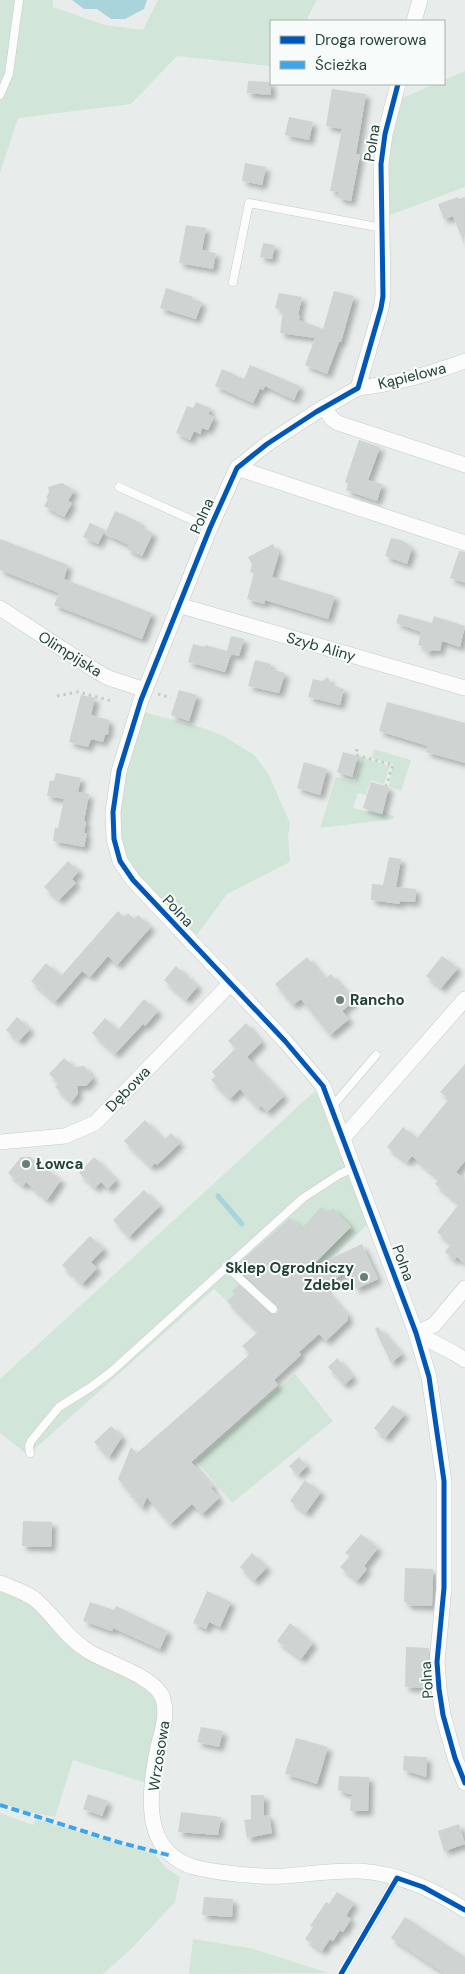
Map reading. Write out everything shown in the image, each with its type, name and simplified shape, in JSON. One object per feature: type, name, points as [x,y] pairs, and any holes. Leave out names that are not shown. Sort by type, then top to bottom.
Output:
[{"type":"street","points":[[414,20],[420,0]]},
{"type":"street","name":"Polna","points":[[398,85],[385,134],[381,164],[384,282],[381,308],[358,388],[324,407],[267,444],[237,468],[178,605],[120,771],[113,812],[114,838],[120,861],[133,880],[285,1041],[323,1086],[416,1333],[429,1376],[444,1482],[444,1588],[437,1662],[439,1689],[443,1715],[455,1758],[465,1783]]},
{"type":"street","name":"Kąpielowa","points":[[358,388],[380,386],[420,377],[465,362]]},
{"type":"street","points":[[324,407],[332,419],[338,423],[465,465]]},
{"type":"street","points":[[237,468],[465,543]]},
{"type":"street","name":"Szyb Aliny","points":[[178,605],[465,688]]},
{"type":"street","name":"Olimpijska","points":[[0,608],[96,671],[149,691]]},
{"type":"street","name":"Dębowa","points":[[0,1142],[65,1136],[95,1123],[230,984]]},
{"type":"street","points":[[343,1138],[465,999]]},
{"type":"street","points":[[416,1333],[434,1325],[465,1288]]},
{"type":"street","points":[[416,1333],[465,1360]]},
{"type":"street","name":"Wrzosowa","points":[[0,1583],[36,1600],[50,1614],[64,1633],[87,1651],[154,1685],[163,1697],[166,1711],[152,1780],[152,1813],[158,1840],[172,1856],[186,1866],[236,1874],[282,1876],[361,1871],[397,1878],[423,1887],[465,1910]]},
{"type":"lane","points":[[0,95],[9,74],[19,0]]},
{"type":"lane","points":[[233,282],[249,204],[382,228]]},
{"type":"lane","points":[[119,487],[210,528]]},
{"type":"lane","points":[[331,1108],[376,1055]]},
{"type":"lane","points":[[30,1453],[29,1446],[31,1442],[59,1407],[111,1372],[303,1198],[340,1174],[354,1168]]},
{"type":"lane","points":[[226,1266],[273,1309]]},
{"type":"lane","points":[[359,1944],[397,1878]]},
{"type":"path","points":[[149,691],[171,698]]},
{"type":"path","points":[[57,696],[78,692],[112,701]]},
{"type":"path","points":[[357,749],[356,755],[392,765],[386,786]]},
{"type":"green space","points":[[0,0],[53,0],[53,7],[105,25],[143,30],[158,0],[317,0],[307,20],[270,20],[270,66],[177,56],[131,104],[18,118],[0,173]]},
{"type":"green space","points":[[465,71],[465,187],[390,215],[388,162],[400,99],[433,85],[445,85],[445,80]]},
{"type":"green space","points":[[143,712],[200,727],[224,736],[254,755],[268,773],[290,823],[288,837],[290,862],[227,894],[197,935],[167,908],[146,885],[127,861],[121,844],[119,827],[123,786]]},
{"type":"green space","points":[[374,749],[411,760],[401,791],[389,786],[393,764],[372,758]]},
{"type":"green space","points":[[359,756],[390,766],[384,784],[371,780],[366,795],[358,793],[353,808],[382,815],[383,812],[394,816],[393,819],[320,828],[336,777],[355,782],[362,760],[358,759]]},
{"type":"green space","points":[[315,1091],[320,1096],[369,1223],[257,1331],[214,1289],[28,1455],[0,1433],[0,1379]]},
{"type":"green space","points":[[295,1374],[333,1421],[232,1503],[197,1461]]},
{"type":"green space","points":[[0,1589],[26,1599],[148,1686],[155,1694],[159,1711],[146,1783],[73,1760],[55,1817],[24,1811],[0,1802]]},
{"type":"green space","points":[[0,1813],[33,1825],[36,1819],[154,1854],[166,1868],[180,1877],[175,1902],[130,1950],[103,1974],[0,1974]]},
{"type":"green space","points":[[193,1939],[250,1948],[329,1973],[189,1974]]},
{"type":"water","points":[[72,0],[147,0],[144,9],[125,19],[111,19],[97,9],[84,9]]},
{"type":"building","points":[[248,81],[270,82],[271,95],[247,93]]},
{"type":"building","points":[[332,89],[366,94],[356,154],[360,155],[351,201],[338,198],[339,192],[330,191],[342,129],[326,126]]},
{"type":"building","points":[[289,117],[313,122],[309,140],[285,135]]},
{"type":"building","points":[[245,163],[266,167],[262,185],[242,181]]},
{"type":"building","points":[[458,197],[459,199],[465,197],[464,243],[453,216],[444,219],[438,204]]},
{"type":"building","points":[[186,225],[206,228],[202,250],[216,253],[213,269],[179,263]]},
{"type":"building","points":[[263,243],[275,245],[272,259],[260,257]]},
{"type":"building","points":[[166,288],[202,302],[196,319],[160,308]]},
{"type":"building","points":[[334,291],[354,296],[341,342],[339,342],[327,374],[305,365],[315,338],[280,333],[283,310],[275,308],[279,293],[302,297],[298,315],[300,315],[299,320],[323,329]]},
{"type":"building","points":[[250,365],[300,386],[294,400],[265,386],[263,390],[260,388],[253,403],[215,386],[222,369],[244,379]]},
{"type":"building","points":[[196,402],[210,408],[208,414],[214,417],[208,430],[202,428],[200,434],[194,431],[190,440],[176,433],[187,406],[193,408]]},
{"type":"building","points":[[359,440],[380,447],[368,480],[382,484],[377,501],[346,490],[348,484],[345,482]]},
{"type":"building","points":[[62,483],[74,490],[68,501],[72,503],[64,517],[44,506],[48,499],[46,498],[49,492],[48,487]]},
{"type":"building","points":[[115,511],[141,523],[139,526],[153,533],[142,556],[127,549],[129,545],[105,534]]},
{"type":"building","points":[[90,523],[105,530],[98,544],[83,537]]},
{"type":"building","points":[[391,538],[401,540],[412,548],[407,564],[385,556]]},
{"type":"building","points":[[0,539],[68,565],[64,579],[152,613],[142,639],[54,605],[59,593],[0,570]]},
{"type":"building","points":[[273,544],[279,554],[272,577],[335,596],[328,619],[265,600],[264,604],[247,599],[254,573],[250,572],[252,564],[248,557]]},
{"type":"building","points":[[459,551],[465,552],[465,583],[450,578]]},
{"type":"building","points":[[399,614],[432,623],[434,616],[465,626],[460,647],[442,641],[440,651],[433,650],[426,653],[424,647],[418,645],[421,632],[396,623]]},
{"type":"building","points":[[231,636],[244,639],[239,656],[231,654],[225,672],[188,662],[193,644],[227,651]]},
{"type":"building","points":[[255,660],[271,664],[270,669],[285,673],[279,693],[248,686]]},
{"type":"building","points":[[328,677],[331,685],[344,689],[340,705],[308,697],[313,679],[322,681]]},
{"type":"building","points":[[179,690],[197,695],[189,721],[171,715]]},
{"type":"building","points":[[81,695],[95,698],[91,715],[109,720],[108,734],[105,735],[103,742],[91,739],[88,747],[69,742]]},
{"type":"building","points":[[387,702],[465,723],[465,763],[426,752],[428,746],[379,731]]},
{"type":"building","points":[[343,752],[358,756],[352,777],[337,772]]},
{"type":"building","points":[[304,762],[327,769],[320,795],[297,788]]},
{"type":"building","points":[[56,773],[81,778],[78,792],[89,794],[84,821],[86,822],[84,833],[87,833],[84,847],[53,841],[55,828],[58,828],[64,799],[47,796],[50,780],[54,781]]},
{"type":"building","points":[[371,782],[389,787],[382,814],[363,808]]},
{"type":"building","points":[[389,857],[401,859],[396,887],[416,889],[415,902],[400,901],[400,904],[371,900],[372,884],[383,885]]},
{"type":"building","points":[[68,861],[79,871],[72,879],[76,883],[59,900],[44,887]]},
{"type":"building","points":[[118,911],[124,917],[128,913],[134,919],[138,915],[151,927],[117,965],[108,956],[90,977],[82,971],[55,1002],[31,981],[46,963],[61,976]]},
{"type":"building","points":[[442,956],[458,968],[441,988],[426,976]]},
{"type":"building","points":[[307,957],[325,979],[331,974],[354,1001],[342,1011],[349,1019],[330,1035],[301,999],[293,1005],[275,984]]},
{"type":"building","points":[[176,966],[198,986],[186,1000],[164,980]]},
{"type":"building","points":[[144,999],[158,1011],[115,1054],[92,1033],[105,1018],[118,1030]]},
{"type":"building","points":[[17,1017],[30,1029],[19,1041],[6,1030]]},
{"type":"building","points":[[246,1023],[262,1042],[247,1057],[284,1096],[267,1112],[261,1106],[258,1108],[240,1089],[230,1099],[211,1080],[216,1076],[212,1072],[236,1048],[228,1041]]},
{"type":"building","points":[[64,1058],[74,1067],[84,1066],[93,1078],[86,1086],[77,1086],[78,1094],[71,1102],[55,1087],[59,1083],[49,1074]]},
{"type":"building","points":[[465,1064],[465,1161],[456,1172],[465,1180],[465,1264],[457,1257],[454,1260],[445,1252],[451,1244],[437,1232],[459,1204],[435,1184],[439,1179],[412,1156],[407,1162],[387,1147],[403,1127],[417,1138],[449,1099],[440,1092]]},
{"type":"building","points":[[145,1120],[164,1140],[171,1133],[180,1143],[157,1165],[155,1163],[151,1167],[124,1141]]},
{"type":"building","points":[[21,1157],[30,1157],[61,1180],[47,1200],[26,1182],[23,1186],[8,1173]]},
{"type":"building","points":[[94,1157],[116,1180],[108,1189],[101,1182],[95,1188],[79,1173]]},
{"type":"building","points":[[144,1190],[160,1206],[129,1237],[113,1220]]},
{"type":"building","points":[[321,1207],[328,1213],[333,1208],[351,1227],[310,1268],[362,1244],[378,1279],[356,1289],[347,1270],[324,1288],[348,1315],[348,1320],[326,1341],[319,1334],[299,1352],[301,1355],[274,1380],[278,1385],[191,1462],[213,1486],[211,1488],[219,1498],[202,1514],[192,1504],[170,1524],[147,1497],[142,1508],[118,1479],[131,1447],[137,1453],[250,1354],[242,1346],[258,1332],[227,1301],[235,1294],[232,1291],[239,1285],[271,1314],[277,1313],[278,1308],[236,1266],[290,1218],[302,1228]]},
{"type":"building","points":[[90,1236],[104,1249],[91,1262],[97,1268],[82,1284],[62,1265]]},
{"type":"building","points":[[378,1327],[402,1354],[391,1363],[375,1329]]},
{"type":"building","points":[[337,1358],[353,1377],[344,1385],[328,1367]]},
{"type":"building","points":[[393,1405],[405,1414],[385,1438],[374,1428]]},
{"type":"building","points":[[111,1426],[122,1437],[109,1457],[94,1442]]},
{"type":"building","points":[[299,1457],[307,1466],[298,1475],[289,1466]]},
{"type":"building","points":[[305,1480],[321,1492],[306,1513],[290,1501]]},
{"type":"building","points":[[23,1521],[52,1522],[51,1547],[22,1546]]},
{"type":"building","points":[[361,1534],[378,1548],[364,1566],[367,1569],[357,1581],[340,1567],[350,1556],[345,1553]]},
{"type":"building","points":[[252,1553],[267,1567],[254,1581],[240,1567]]},
{"type":"building","points":[[405,1568],[433,1569],[432,1606],[407,1605],[407,1602],[404,1602]]},
{"type":"building","points":[[207,1591],[231,1602],[220,1627],[209,1622],[206,1629],[193,1623]]},
{"type":"building","points":[[90,1602],[114,1610],[116,1606],[168,1631],[160,1649],[113,1628],[112,1631],[83,1621]]},
{"type":"building","points":[[290,1623],[313,1643],[301,1659],[277,1641]]},
{"type":"building","points":[[406,1647],[429,1648],[428,1688],[405,1687]]},
{"type":"building","points":[[201,1727],[223,1731],[219,1747],[197,1742]]},
{"type":"building","points":[[296,1738],[328,1747],[317,1784],[285,1774]]},
{"type":"building","points":[[404,1756],[427,1757],[426,1777],[403,1770]]},
{"type":"building","points":[[339,1776],[369,1777],[368,1811],[350,1811],[351,1796],[355,1796],[338,1790]]},
{"type":"building","points":[[88,1794],[108,1801],[102,1816],[83,1809]]},
{"type":"building","points":[[251,1795],[264,1795],[264,1816],[269,1815],[272,1833],[247,1838],[244,1820],[251,1819]]},
{"type":"building","points":[[181,1812],[221,1817],[218,1835],[178,1832]]},
{"type":"building","points":[[459,1824],[465,1844],[444,1851],[438,1831]]},
{"type":"building","points":[[337,1892],[354,1903],[346,1916],[351,1919],[343,1932],[340,1930],[333,1941],[330,1939],[322,1951],[305,1939],[313,1927],[310,1926],[326,1902],[329,1904]]},
{"type":"building","points":[[204,1897],[233,1899],[232,1917],[202,1915]]},
{"type":"building","points":[[405,1917],[465,1957],[465,1974],[445,1974],[391,1938]]},
{"type":"waterway","points":[[218,1196],[242,1224]]},
{"type":"marked path","points":[[0,1805],[118,1842],[172,1856]]},
{"type":"cycle path","points":[[398,85],[385,134],[381,164],[383,296],[358,388],[316,412],[267,444],[237,468],[210,528],[141,700],[119,771],[113,812],[114,839],[120,861],[133,880],[285,1041],[323,1086],[416,1333],[429,1377],[444,1481],[444,1588],[437,1662],[439,1689],[443,1715],[455,1758],[465,1783]]},
{"type":"cycle path","points":[[341,1974],[397,1878],[423,1887],[465,1910]]},
{"type":"place","name":"Rancho","points":[[340,1000]]},
{"type":"place","name":"Łowca","points":[[26,1164]]},
{"type":"place","name":"Sklep Ogrodniczy Zdebel","points":[[364,1277]]}]
